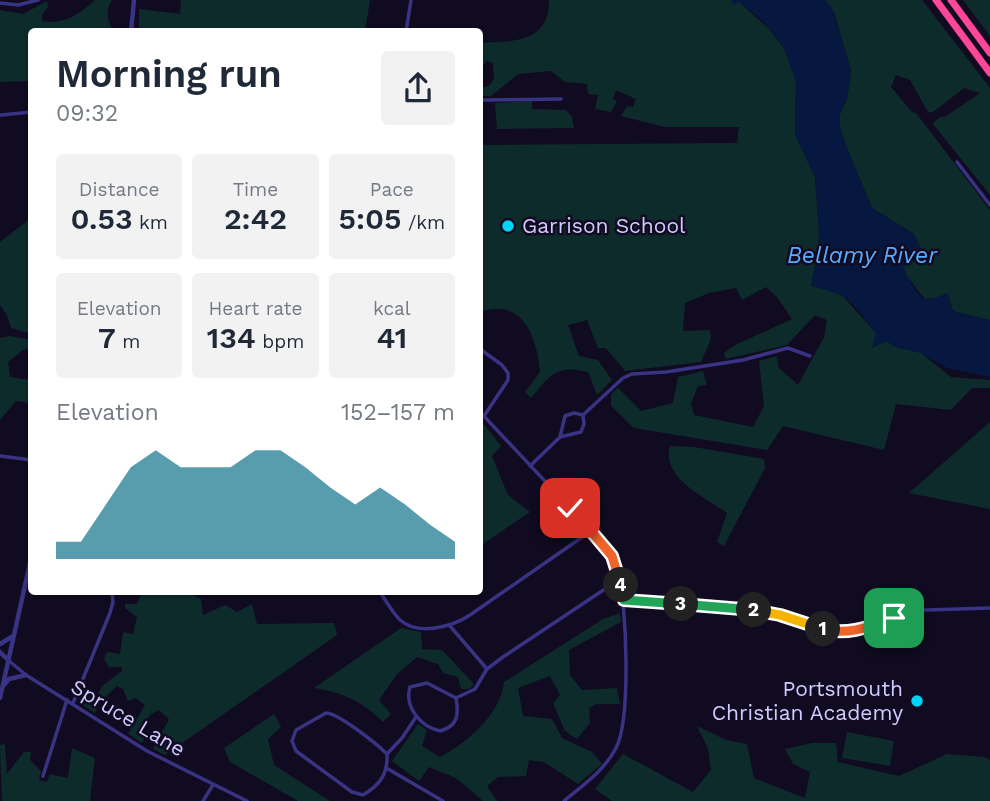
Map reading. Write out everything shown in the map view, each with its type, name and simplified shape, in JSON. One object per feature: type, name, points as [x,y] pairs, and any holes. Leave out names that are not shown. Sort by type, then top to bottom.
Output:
[{"type":"highway","points":[[936,0],[990,73]]},
{"type":"highway","points":[[951,0],[990,53]]},
{"type":"street","points":[[0,3],[18,5],[38,0]]},
{"type":"street","points":[[131,28],[134,0]]},
{"type":"street","points":[[407,28],[411,0]]},
{"type":"street","points":[[483,100],[561,99]]},
{"type":"street","points":[[0,116],[28,112]]},
{"type":"street","points":[[957,162],[990,205]]},
{"type":"street","points":[[583,415],[618,382],[632,374],[667,372],[743,360],[788,348],[810,356]]},
{"type":"street","points":[[483,351],[508,373],[508,380],[484,416],[612,556],[624,600],[624,724],[618,746],[606,765],[564,801]]},
{"type":"street","points":[[560,437],[565,416],[574,413],[583,415]]},
{"type":"street","points":[[530,466],[560,437],[581,432],[583,415]]},
{"type":"street","points":[[0,456],[28,460]]},
{"type":"street","points":[[382,595],[399,619],[408,626],[425,628],[449,625],[470,615],[591,531]]},
{"type":"street","points":[[0,698],[28,571]]},
{"type":"street","points":[[456,698],[475,689],[487,669],[620,579]]},
{"type":"street","points":[[73,703],[110,613],[112,595]]},
{"type":"street","points":[[624,600],[750,609],[832,631],[859,630],[925,610],[990,608]]},
{"type":"street","points":[[449,625],[487,669]]},
{"type":"street","points":[[0,644],[13,635]]},
{"type":"street","name":"Spruce Lane","points":[[0,652],[26,675],[147,751],[247,801]]},
{"type":"street","points":[[2,689],[9,679],[26,675]]},
{"type":"street","points":[[427,682],[456,698],[457,718],[454,724],[445,730],[435,731],[416,718],[407,696],[410,687],[427,682]]},
{"type":"street","points":[[43,776],[67,700]]},
{"type":"street","points":[[387,754],[331,713],[326,713],[296,730],[292,741],[296,751],[304,759],[352,792],[363,795],[385,776],[388,769],[387,754],[416,718]]},
{"type":"street","points":[[388,769],[443,801]]},
{"type":"street","points":[[203,801],[213,785]]},
{"type":"green space","points":[[95,0],[112,0],[108,18],[112,28],[28,28],[28,81],[0,82],[0,10],[23,14],[47,1],[48,7],[42,15],[42,21],[57,22],[83,10]]},
{"type":"green space","points":[[181,0],[370,0],[365,28],[139,28],[139,9],[180,14]]},
{"type":"green space","points":[[549,0],[739,0],[784,48],[796,81],[795,134],[815,177],[819,232],[811,286],[840,293],[876,333],[873,347],[886,341],[921,353],[951,377],[990,380],[990,388],[972,388],[951,410],[896,404],[884,450],[783,426],[767,450],[634,428],[611,406],[611,394],[618,388],[641,411],[673,403],[678,377],[703,371],[707,385],[698,386],[691,403],[694,415],[753,427],[764,406],[759,361],[777,356],[778,367],[798,385],[824,337],[827,320],[815,315],[787,345],[726,359],[724,353],[735,345],[792,319],[777,297],[766,287],[742,300],[736,288],[709,293],[685,303],[683,331],[710,330],[711,339],[701,362],[625,371],[606,348],[598,348],[587,320],[568,325],[579,356],[598,360],[612,380],[597,395],[588,372],[569,369],[555,373],[531,398],[525,392],[540,372],[535,346],[525,323],[507,310],[483,311],[483,145],[737,143],[739,127],[665,127],[621,116],[627,106],[633,107],[636,99],[616,90],[613,99],[617,101],[611,112],[595,109],[598,95],[588,94],[587,84],[565,82],[551,71],[518,74],[491,96],[483,96],[483,87],[489,86],[494,79],[493,63],[487,61],[483,65],[483,43],[526,37],[543,25]]},
{"type":"green space","points":[[825,0],[922,0],[990,88],[990,195],[933,124],[938,118],[946,116],[980,93],[964,88],[933,112],[928,112],[910,80],[896,75],[891,87],[912,112],[916,113],[990,210],[990,320],[956,312],[952,309],[949,297],[925,299],[904,273],[904,266],[924,256],[914,234],[872,208],[845,143],[840,128],[840,114],[847,99],[851,71],[835,15]]},
{"type":"green space","points":[[963,0],[990,0],[990,36]]},
{"type":"green space","points":[[532,101],[532,109],[566,110],[572,117],[574,128],[497,129],[495,103]]},
{"type":"green space","points":[[28,220],[28,333],[11,328],[0,305],[0,242]]},
{"type":"green space","points":[[10,336],[28,339],[28,349],[8,362],[10,377],[28,380],[28,403],[16,401],[0,420],[0,338]]},
{"type":"green space","points":[[990,422],[990,509],[909,493]]},
{"type":"green space","points":[[483,423],[501,446],[492,456],[508,495],[530,512],[483,544]]},
{"type":"green space","points":[[670,446],[694,447],[764,459],[765,468],[724,546],[717,542],[727,513],[678,477],[669,457]]},
{"type":"green space","points":[[141,595],[194,595],[201,599],[203,615],[225,605],[237,612],[252,604],[257,624],[334,623],[337,635],[165,755],[153,749],[169,719],[159,710],[151,714],[138,731],[145,737],[142,743],[128,734],[145,705],[136,698],[128,701],[123,689],[117,686],[100,702],[95,713],[78,702],[83,691],[88,694],[86,698],[95,701],[102,686],[122,671],[122,667],[109,667],[104,659],[107,652],[120,654],[123,632],[133,634],[137,617],[125,608],[125,604],[137,604]]},
{"type":"green space","points":[[620,613],[621,622],[569,650],[570,675],[582,690],[617,688],[620,704],[596,704],[589,708],[590,723],[577,739],[565,731],[553,703],[560,695],[550,676],[518,688],[523,716],[552,719],[562,738],[592,752],[602,764],[578,784],[544,762],[529,760],[526,776],[498,777],[487,786],[497,801],[483,801],[456,778],[429,767],[419,781],[392,761],[418,724],[427,730],[422,746],[440,757],[450,751],[471,736],[490,716],[497,705],[504,682],[603,619]]},
{"type":"green space","points":[[401,628],[421,632],[422,649],[442,650],[474,684],[469,689],[461,689],[458,677],[443,673],[438,664],[417,657],[397,674],[379,700],[391,714],[383,722],[351,699],[314,688]]},
{"type":"green space","points":[[274,714],[281,727],[268,739],[274,765],[330,801],[298,801],[230,762],[224,748]]},
{"type":"green space","points":[[697,726],[726,740],[747,744],[754,778],[805,798],[810,772],[793,764],[785,749],[812,743],[836,743],[838,762],[899,776],[947,754],[985,757],[990,760],[990,801],[612,801],[595,789],[623,754],[693,792],[711,770],[708,748]]},
{"type":"green space","points":[[847,732],[894,741],[890,766],[842,758]]},
{"type":"green space","points":[[5,744],[7,774],[24,752],[31,752],[30,760],[41,771],[39,780],[47,782],[50,774],[68,778],[72,748],[95,758],[90,801],[2,801],[0,745]]},
{"type":"water","name":"Bellamy River","points":[[731,0],[825,0],[832,8],[851,71],[847,99],[840,114],[840,128],[872,208],[914,234],[924,256],[904,266],[918,294],[930,299],[947,293],[952,309],[956,312],[990,320],[990,377],[947,368],[921,353],[897,348],[886,341],[872,348],[876,333],[855,306],[835,293],[811,286],[819,232],[815,177],[795,134],[796,81],[784,48],[762,20],[739,2],[734,5]]},
{"type":"place","name":"Garrison School","points":[[508,226]]},
{"type":"place","name":"Portsmouth Christian Academy","points":[[917,701]]},
{"type":"route","points":[[570,508],[612,556],[619,573],[624,600],[750,609],[832,631],[859,630],[894,618]]}]
